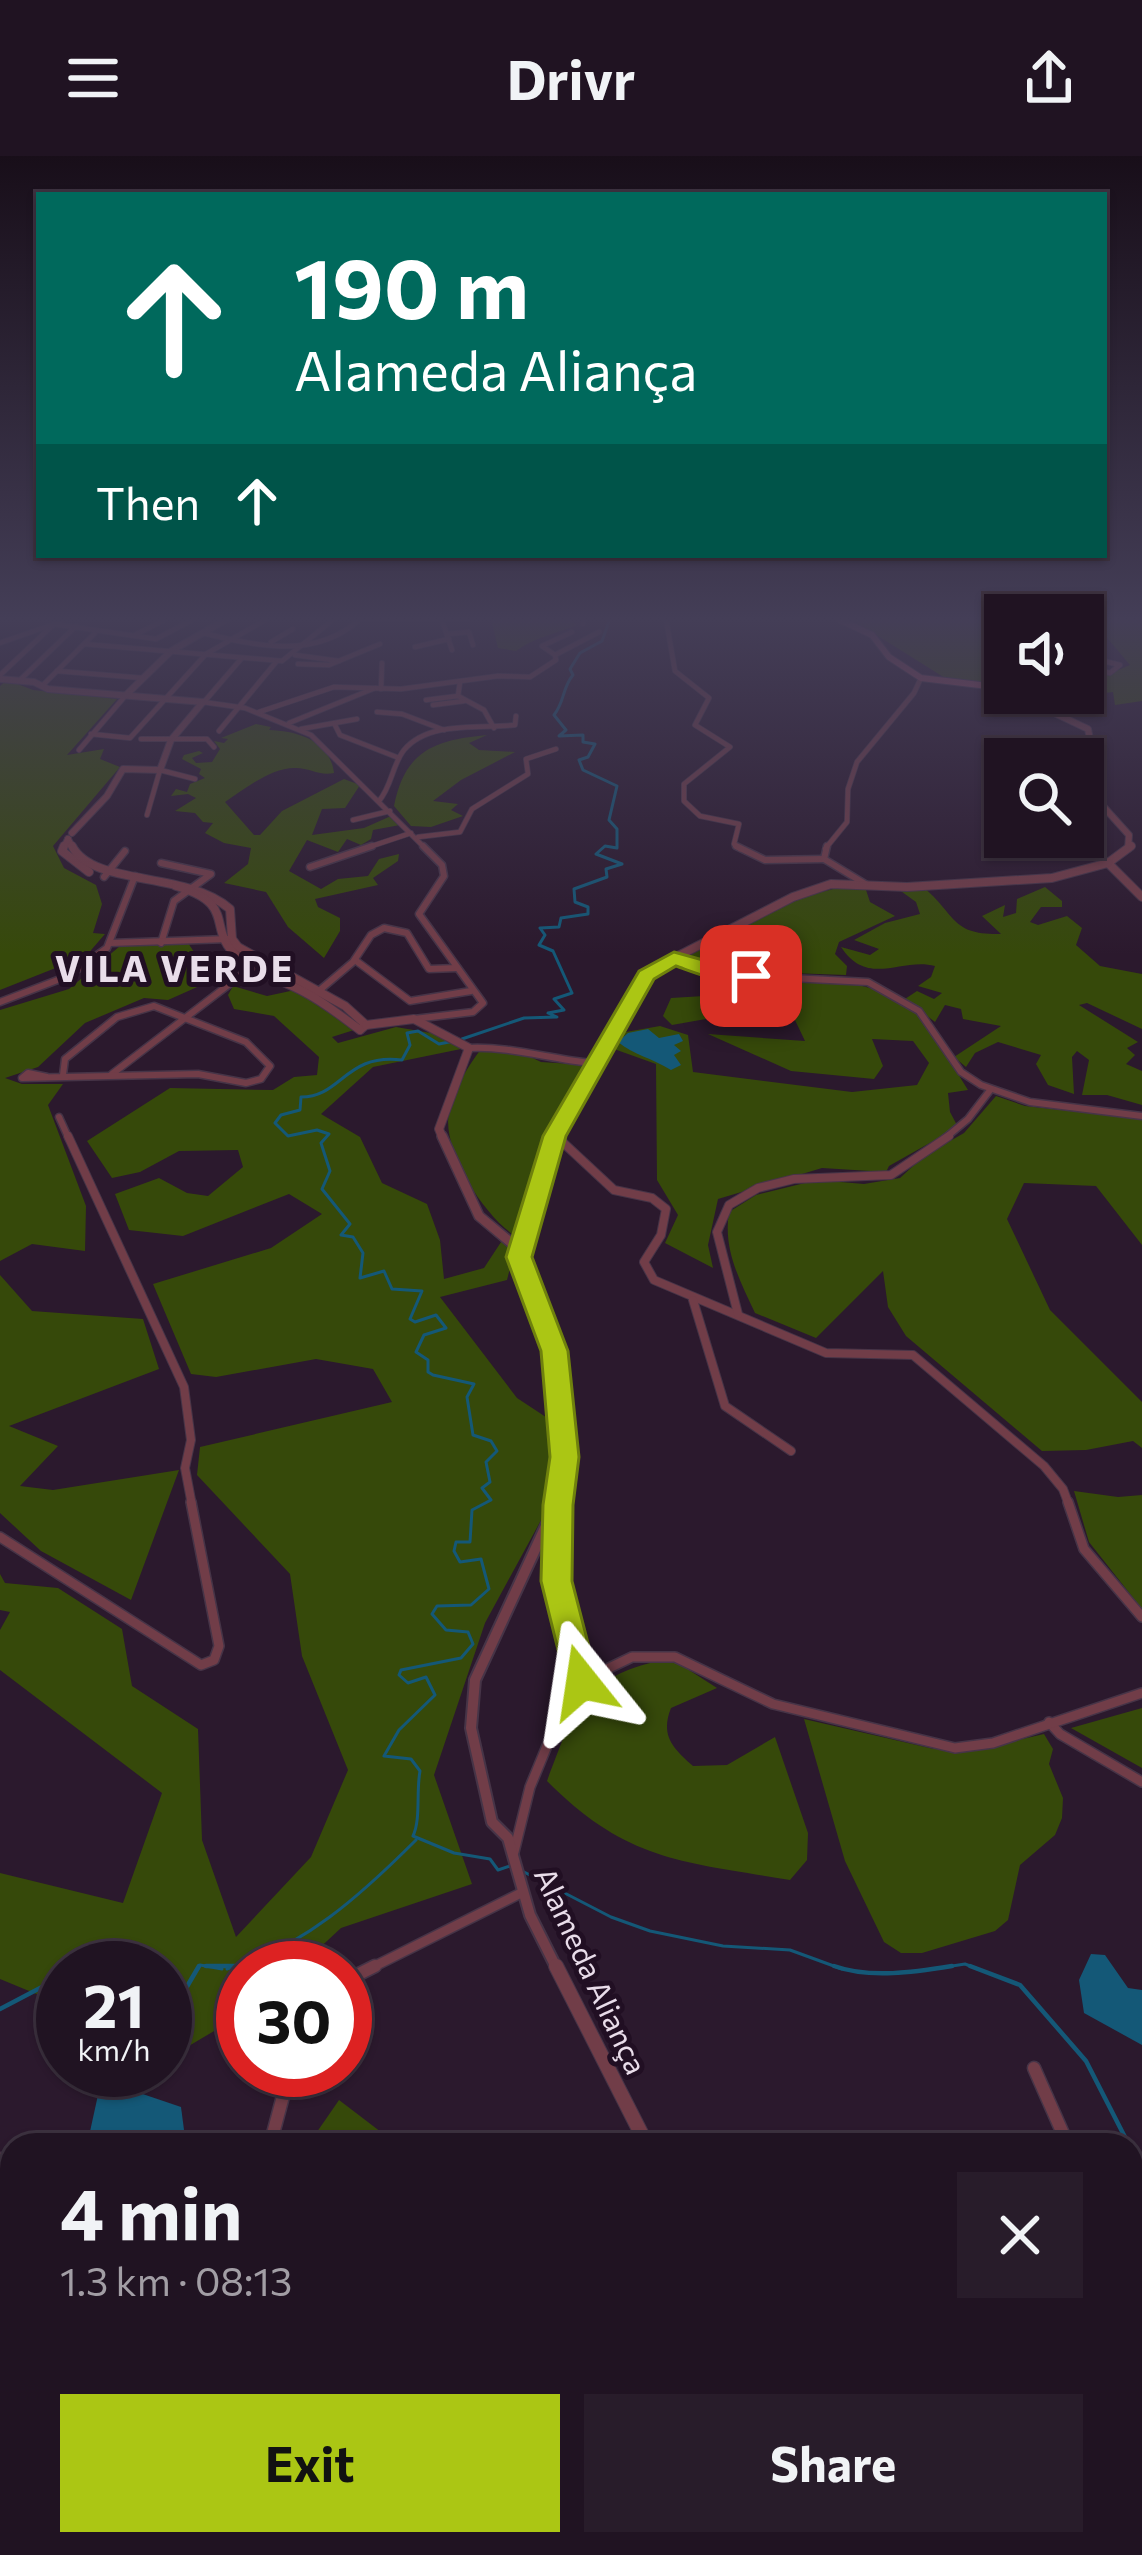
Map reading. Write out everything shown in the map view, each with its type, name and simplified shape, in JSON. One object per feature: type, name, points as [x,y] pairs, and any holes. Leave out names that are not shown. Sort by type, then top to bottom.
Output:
[{"type":"street","points":[[79,750],[94,731]]},
{"type":"street","points":[[91,734],[130,738],[136,731]]},
{"type":"street","points":[[147,814],[170,740],[178,731]]},
{"type":"street","points":[[195,779],[160,770],[123,769],[62,846],[67,859],[106,875],[197,888],[219,909],[228,939],[256,964],[316,994],[358,1030],[482,1005],[419,914],[446,872],[322,745],[302,731]]},
{"type":"street","points":[[338,731],[399,758]]},
{"type":"street","points":[[379,801],[391,791],[399,758],[414,742],[461,731]]},
{"type":"street","points":[[501,736],[506,731]]},
{"type":"street","points":[[704,731],[730,747],[684,784],[684,801],[700,816],[739,824],[735,846],[754,859],[824,859],[868,885]]},
{"type":"street","points":[[824,859],[825,849],[847,822],[846,784],[852,767],[880,731]]},
{"type":"street","points":[[141,739],[206,739],[214,748]]},
{"type":"street","points":[[310,867],[414,835],[460,832],[472,809],[528,774],[528,757],[556,749]]},
{"type":"street","points":[[469,1048],[439,1129],[479,1216],[521,1251],[555,1136],[592,1063],[646,976],[803,892],[831,884],[907,887],[1052,878],[1108,863],[1132,842],[1104,809]]},
{"type":"street","points":[[353,820],[390,812]]},
{"type":"street","points":[[106,875],[125,851]]},
{"type":"street","points":[[160,862],[209,871],[210,877],[171,905],[161,943]]},
{"type":"street","points":[[1108,863],[1142,897]]},
{"type":"street","points":[[0,1002],[68,976],[110,944],[132,878]]},
{"type":"street","points":[[316,994],[355,960],[376,931],[393,928],[411,938],[428,968],[458,968]]},
{"type":"street","points":[[110,944],[228,939]]},
{"type":"street","points":[[674,958],[733,975],[868,982],[920,1011],[961,1072],[992,1089],[1030,1102],[1142,1116]]},
{"type":"street","points":[[355,960],[410,1001],[471,991]]},
{"type":"street","points":[[111,1075],[256,964]]},
{"type":"street","points":[[47,1076],[198,1074],[246,1083],[268,1073],[270,1066],[247,1042],[154,1006],[134,1008],[65,1059],[63,1075]]},
{"type":"street","points":[[414,1019],[421,1028],[447,1034],[469,1048],[507,1046],[537,1058],[592,1063]]},
{"type":"street","points":[[738,1314],[718,1238],[718,1219],[730,1202],[750,1191],[826,1174],[891,1175],[965,1127],[992,1089]]},
{"type":"street","points":[[0,1538],[201,1665],[214,1660],[219,1646],[185,1468],[191,1441],[184,1387],[59,1117]]},
{"type":"street","points":[[555,1136],[614,1190],[652,1198],[666,1209],[661,1235],[644,1262],[646,1273],[692,1298],[826,1353],[891,1351],[913,1355],[937,1371],[1064,1489],[1084,1549],[1142,1617]]},
{"type":"street","name":"Alameda Aliança","points":[[521,1251],[525,1276],[554,1351],[565,1457],[558,1505],[475,1680],[471,1728],[492,1822],[508,1838],[520,1889],[641,2133]]},
{"type":"street","points":[[692,1298],[724,1406],[791,1451]]},
{"type":"street","points":[[558,1505],[557,1581],[582,1682]]},
{"type":"street","points":[[513,1862],[516,1820],[565,1706],[582,1682],[614,1664],[663,1654],[756,1699],[931,1745],[993,1743],[1142,1693]]},
{"type":"street","points":[[1049,1722],[1060,1734],[1142,1782]]},
{"type":"street","points":[[372,1967],[520,1889]]},
{"type":"street","points":[[1034,2068],[1063,2133]]},
{"type":"street","points":[[273,2133],[283,2097]]},
{"type":"green space","points":[[0,731],[88,731],[67,755],[104,749],[100,759],[120,767],[53,846],[64,868],[96,885],[102,904],[93,933],[105,934],[86,956],[0,990]]},
{"type":"green space","points":[[239,731],[290,732],[319,745],[331,762],[334,773],[296,768],[277,771],[225,802],[254,835],[260,835],[282,811],[344,779],[360,785],[345,808],[322,809],[312,835],[364,828],[391,816],[400,825],[373,830],[371,839],[361,845],[347,839],[338,852],[307,840],[289,871],[321,889],[338,879],[368,876],[379,859],[399,854],[398,861],[373,878],[378,885],[315,899],[318,907],[340,918],[340,931],[324,958],[288,927],[266,892],[224,883],[248,864],[251,848],[224,843],[205,833],[213,823],[203,822],[195,813],[175,811],[196,798],[171,796],[176,789],[187,792],[190,784],[205,778],[199,774],[201,769],[182,759],[184,755],[199,751],[203,753],[192,758],[196,763],[212,762],[220,749],[214,741],[228,739],[221,738]]},
{"type":"green space","points":[[487,735],[469,743],[479,750],[515,752],[461,780],[433,801],[458,804],[451,810],[463,816],[431,827],[411,826],[394,806],[415,760],[452,740]]},
{"type":"green space","points":[[849,885],[865,887],[870,902],[895,916],[839,942],[835,954],[847,966],[846,975],[731,971],[685,958],[790,900]]},
{"type":"green space","points":[[923,887],[963,927],[1001,934],[982,916],[1005,905],[1003,917],[1016,913],[1017,899],[1045,887],[1062,901],[1062,907],[1041,907],[1030,922],[1038,925],[1067,916],[1082,928],[1076,945],[1100,966],[1142,974],[1142,1029],[1087,1003],[1079,1005],[1138,1042],[1127,1048],[1135,1055],[1126,1064],[1142,1071],[1142,1105],[1107,1095],[1082,1095],[1089,1060],[1077,1051],[1072,1057],[1074,1094],[1048,1085],[1036,1064],[1041,1055],[998,1042],[975,1053],[966,1067],[954,1057],[1001,1026],[963,1019],[961,1009],[945,1005],[935,1022],[905,999],[917,991],[934,999],[942,993],[918,986],[931,977],[935,966],[874,969],[851,959],[841,947],[870,955],[879,949],[854,940],[885,923],[920,914],[916,902],[898,889]]},
{"type":"green space","points":[[188,943],[213,980],[168,1000],[144,998],[85,1023],[38,1067],[5,1078],[22,1084],[63,1084],[48,1105],[86,1206],[85,1251],[32,1244],[0,1261],[0,1010],[69,989],[120,946]]},
{"type":"green space","points":[[730,978],[831,981],[880,991],[921,1018],[968,1090],[948,1093],[958,1127],[886,1172],[822,1168],[718,1199],[708,1245],[713,1268],[665,1243],[678,1215],[657,1180],[656,1064],[614,1049],[620,1033],[660,1026],[688,1035],[693,1072],[852,1092],[917,1085],[929,1063],[913,1041],[872,1039],[883,1066],[874,1079],[791,1071],[708,1034],[805,1041],[794,1018],[751,1011],[672,1025],[663,1016],[671,998],[704,996]]},
{"type":"green space","points":[[233,986],[267,996],[295,990],[354,1030],[332,1037],[338,1043],[396,1027],[460,1038],[461,1049],[373,1067],[321,1114],[360,1137],[382,1183],[427,1204],[440,1240],[444,1279],[484,1268],[503,1239],[514,1252],[507,1280],[440,1297],[517,1398],[555,1423],[562,1464],[546,1511],[485,1623],[434,1775],[472,1884],[341,1928],[327,1941],[216,1941],[216,2030],[192,2044],[192,1941],[36,1941],[36,1994],[0,1979],[0,1873],[123,1903],[162,1793],[0,1670],[0,1630],[10,1612],[0,1610],[0,1574],[5,1583],[58,1588],[122,1629],[132,1686],[198,1729],[202,1840],[236,1937],[311,1857],[348,1770],[302,1656],[290,1574],[197,1475],[200,1447],[392,1402],[373,1369],[316,1359],[216,1377],[191,1374],[153,1284],[271,1248],[322,1214],[289,1194],[183,1236],[129,1230],[115,1194],[159,1178],[187,1193],[208,1196],[243,1167],[238,1150],[179,1151],[140,1172],[112,1178],[87,1141],[170,1088],[273,1090],[294,1077],[317,1075],[319,1057],[274,1016],[234,1009],[228,995]]},
{"type":"green space","points":[[484,1045],[516,1050],[541,1062],[587,1065],[526,1194],[520,1239],[494,1217],[469,1183],[448,1128],[454,1095]]},
{"type":"green space","points":[[996,1096],[1025,1106],[1142,1119],[1142,1245],[1096,1186],[1024,1183],[1007,1219],[1050,1310],[1142,1402],[1142,1448],[1133,1441],[1086,1450],[1042,1451],[906,1336],[888,1307],[883,1271],[816,1338],[755,1313],[738,1276],[728,1239],[729,1212],[756,1195],[817,1180],[864,1184],[900,1178],[924,1156],[964,1133]]},
{"type":"green space","points":[[0,1275],[32,1311],[143,1319],[159,1369],[9,1426],[58,1446],[20,1486],[53,1490],[179,1470],[131,1600],[41,1551],[0,1513]]},
{"type":"green space","points":[[1074,1491],[1142,1495],[1142,1609],[1089,1542]]},
{"type":"green space","points":[[654,1662],[678,1663],[717,1688],[671,1708],[670,1741],[693,1766],[727,1765],[775,1737],[808,1833],[807,1860],[790,1880],[688,1862],[631,1843],[576,1808],[547,1781],[572,1720],[594,1690]]},
{"type":"green space","points":[[1142,1708],[1142,1768],[1071,1728]]},
{"type":"green space","points":[[804,1719],[934,1749],[975,1750],[1044,1734],[1053,1749],[1049,1764],[1063,1798],[1062,1818],[1055,1835],[1020,1865],[1008,1920],[995,1931],[922,1953],[901,1953],[884,1942],[845,1861]]},
{"type":"green space","points":[[339,2100],[382,2133],[316,2133]]},
{"type":"water","points":[[648,1029],[659,1038],[679,1034],[683,1041],[674,1045],[681,1051],[674,1055],[681,1065],[671,1070],[618,1042],[628,1033]]},
{"type":"water","points":[[1091,1954],[1105,1955],[1128,1988],[1142,1990],[1142,2045],[1084,2013],[1079,1980]]},
{"type":"water","points":[[98,2097],[151,2097],[181,2107],[184,2133],[90,2133]]},
{"type":"waterway","points":[[462,1039],[524,1018],[557,1017],[548,1013],[564,1010],[554,999],[572,993],[553,951],[539,945],[545,935],[540,928],[559,927],[561,918],[588,914],[588,907],[575,902],[574,889],[607,877],[606,869],[622,864],[596,854],[605,846],[617,848],[617,829],[609,820],[617,786],[583,770],[579,760],[588,757],[595,744],[583,742],[583,735],[559,736],[565,731]]},
{"type":"waterway","points":[[454,1041],[439,1044],[418,1031],[407,1033],[410,1045],[402,1060],[368,1063],[326,1090],[301,1097],[300,1110],[281,1115],[275,1123],[288,1136],[317,1130],[329,1134],[321,1143],[330,1171],[322,1189],[350,1224],[341,1235],[353,1237],[363,1253],[360,1278],[384,1271],[392,1289],[422,1291],[410,1319],[415,1322],[436,1315],[446,1328],[424,1335],[416,1352],[428,1360],[428,1372],[433,1375],[474,1384],[467,1397],[473,1435],[491,1441],[497,1451],[486,1462],[490,1482],[482,1488],[491,1500],[472,1510],[470,1542],[456,1542],[454,1551],[460,1562],[481,1559],[489,1589],[471,1605],[437,1606],[432,1614],[446,1630],[468,1632],[473,1644],[461,1658],[401,1670],[399,1675],[408,1683],[426,1677],[435,1695],[399,1730],[384,1756],[411,1759],[420,1771],[413,1836],[454,1853],[490,1859],[498,1870],[510,1866]]},
{"type":"waterway","points":[[294,1941],[352,1899],[416,1840]]},
{"type":"waterway","points":[[524,1872],[611,1917],[650,1931],[723,1946],[790,1950],[842,1969]]},
{"type":"waterway","points":[[933,1969],[965,1964],[978,1969]]},
{"type":"waterway","points":[[198,1969],[200,1965],[216,1968]]},
{"type":"waterway","points":[[192,1978],[199,1966]]},
{"type":"waterway","points":[[206,1966],[216,1966]]},
{"type":"waterway","points":[[834,1966],[877,1973],[952,1966]]},
{"type":"waterway","points":[[970,1966],[1020,1985],[1086,2061],[1123,2133]]},
{"type":"waterway","points":[[0,2009],[36,1990]]},
{"type":"district","name":"VILA VERDE","points":[[175,967]]},
{"type":"route","points":[[582,1682],[557,1581],[558,1505],[565,1457],[554,1351],[519,1257],[555,1136],[592,1063],[646,976],[674,958],[714,972],[751,976]]}]
